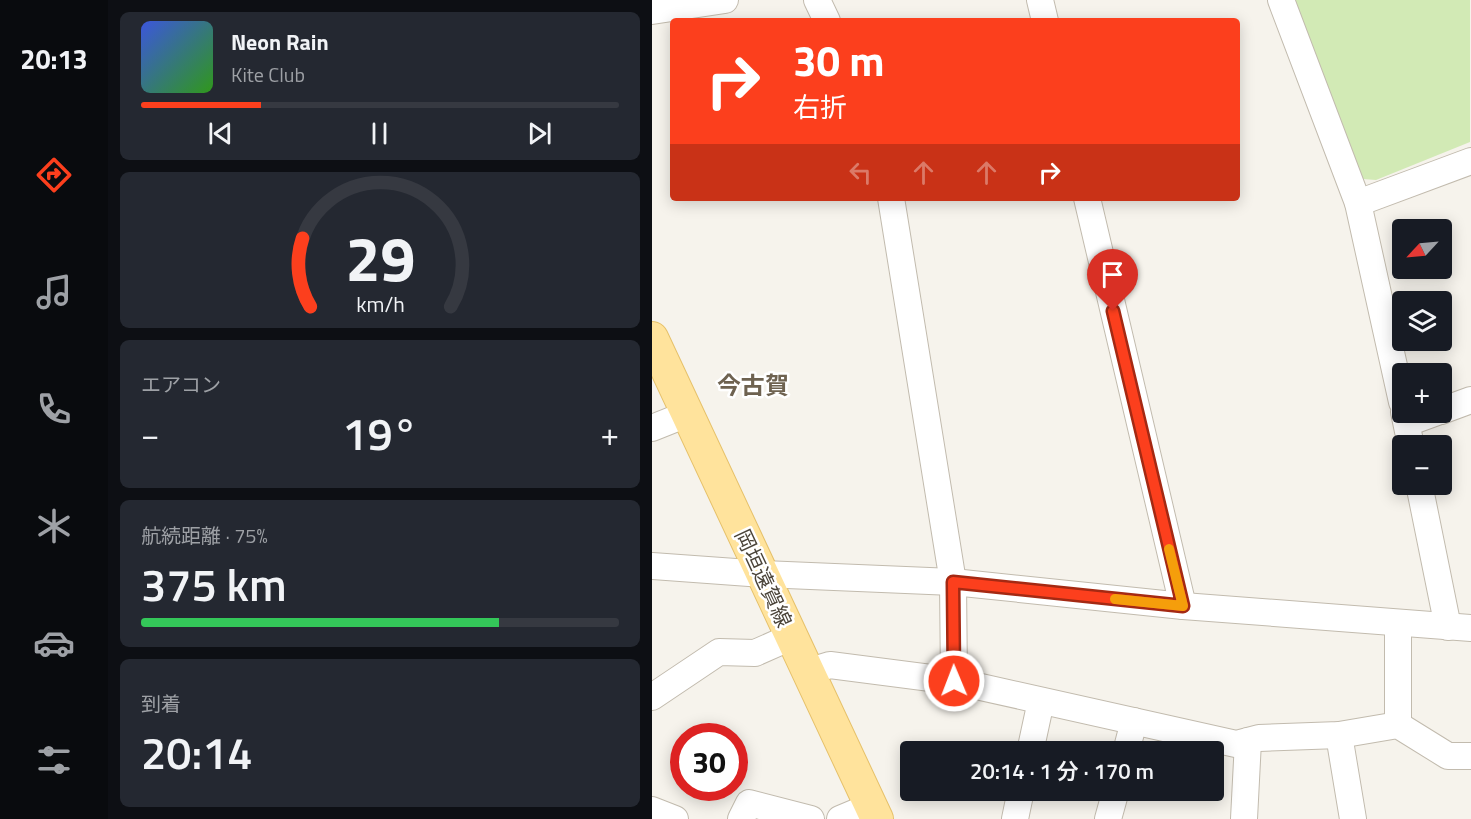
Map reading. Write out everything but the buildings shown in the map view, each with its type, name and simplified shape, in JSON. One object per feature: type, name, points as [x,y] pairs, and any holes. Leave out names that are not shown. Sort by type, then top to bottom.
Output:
[{"type":"main road","name":"岡垣遠賀線","points":[[652,338],[874,812]]},
{"type":"street","points":[[652,11],[726,0]]},
{"type":"street","points":[[817,0],[826,18]]},
{"type":"street","points":[[1040,0],[1044,18]]},
{"type":"street","points":[[1281,0],[1358,203],[1393,363]]},
{"type":"street","points":[[1358,203],[1471,161]]},
{"type":"street","points":[[891,201],[953,582],[954,681]]},
{"type":"street","points":[[1088,201],[1183,606]]},
{"type":"street","points":[[1452,407],[1471,400]]},
{"type":"street","points":[[652,428],[687,414]]},
{"type":"street","points":[[652,566],[763,574],[953,582],[1183,606],[1459,627],[1422,495]]},
{"type":"street","points":[[1398,623],[1398,725]]},
{"type":"street","points":[[652,697],[719,652],[755,653],[791,637]]},
{"type":"street","points":[[807,672],[830,665],[954,681],[1236,744],[1259,738],[1339,735],[1398,725],[1448,756],[1471,756]]},
{"type":"street","points":[[1032,741],[1041,701]]},
{"type":"street","points":[[1129,741],[1135,721]]},
{"type":"street","points":[[1339,735],[1353,819]]},
{"type":"street","points":[[1244,819],[1248,741]]},
{"type":"street","points":[[1015,819],[1019,801]]},
{"type":"street","points":[[1108,819],[1113,801]]},
{"type":"street","points":[[741,819],[749,803],[811,819]]},
{"type":"street","points":[[652,810],[675,819]]},
{"type":"street","points":[[840,819],[874,812]]},
{"type":"green space","points":[[1292,0],[1470,0],[1470,142],[1376,180],[1363,179],[1355,171]]},
{"type":"slow traffic","points":[[1115,599],[1183,606],[1169,549]]},
{"type":"district","name":"今古賀","points":[[753,385]]},
{"type":"route","points":[[954,681],[953,582],[1183,606],[1113,311]]}]
